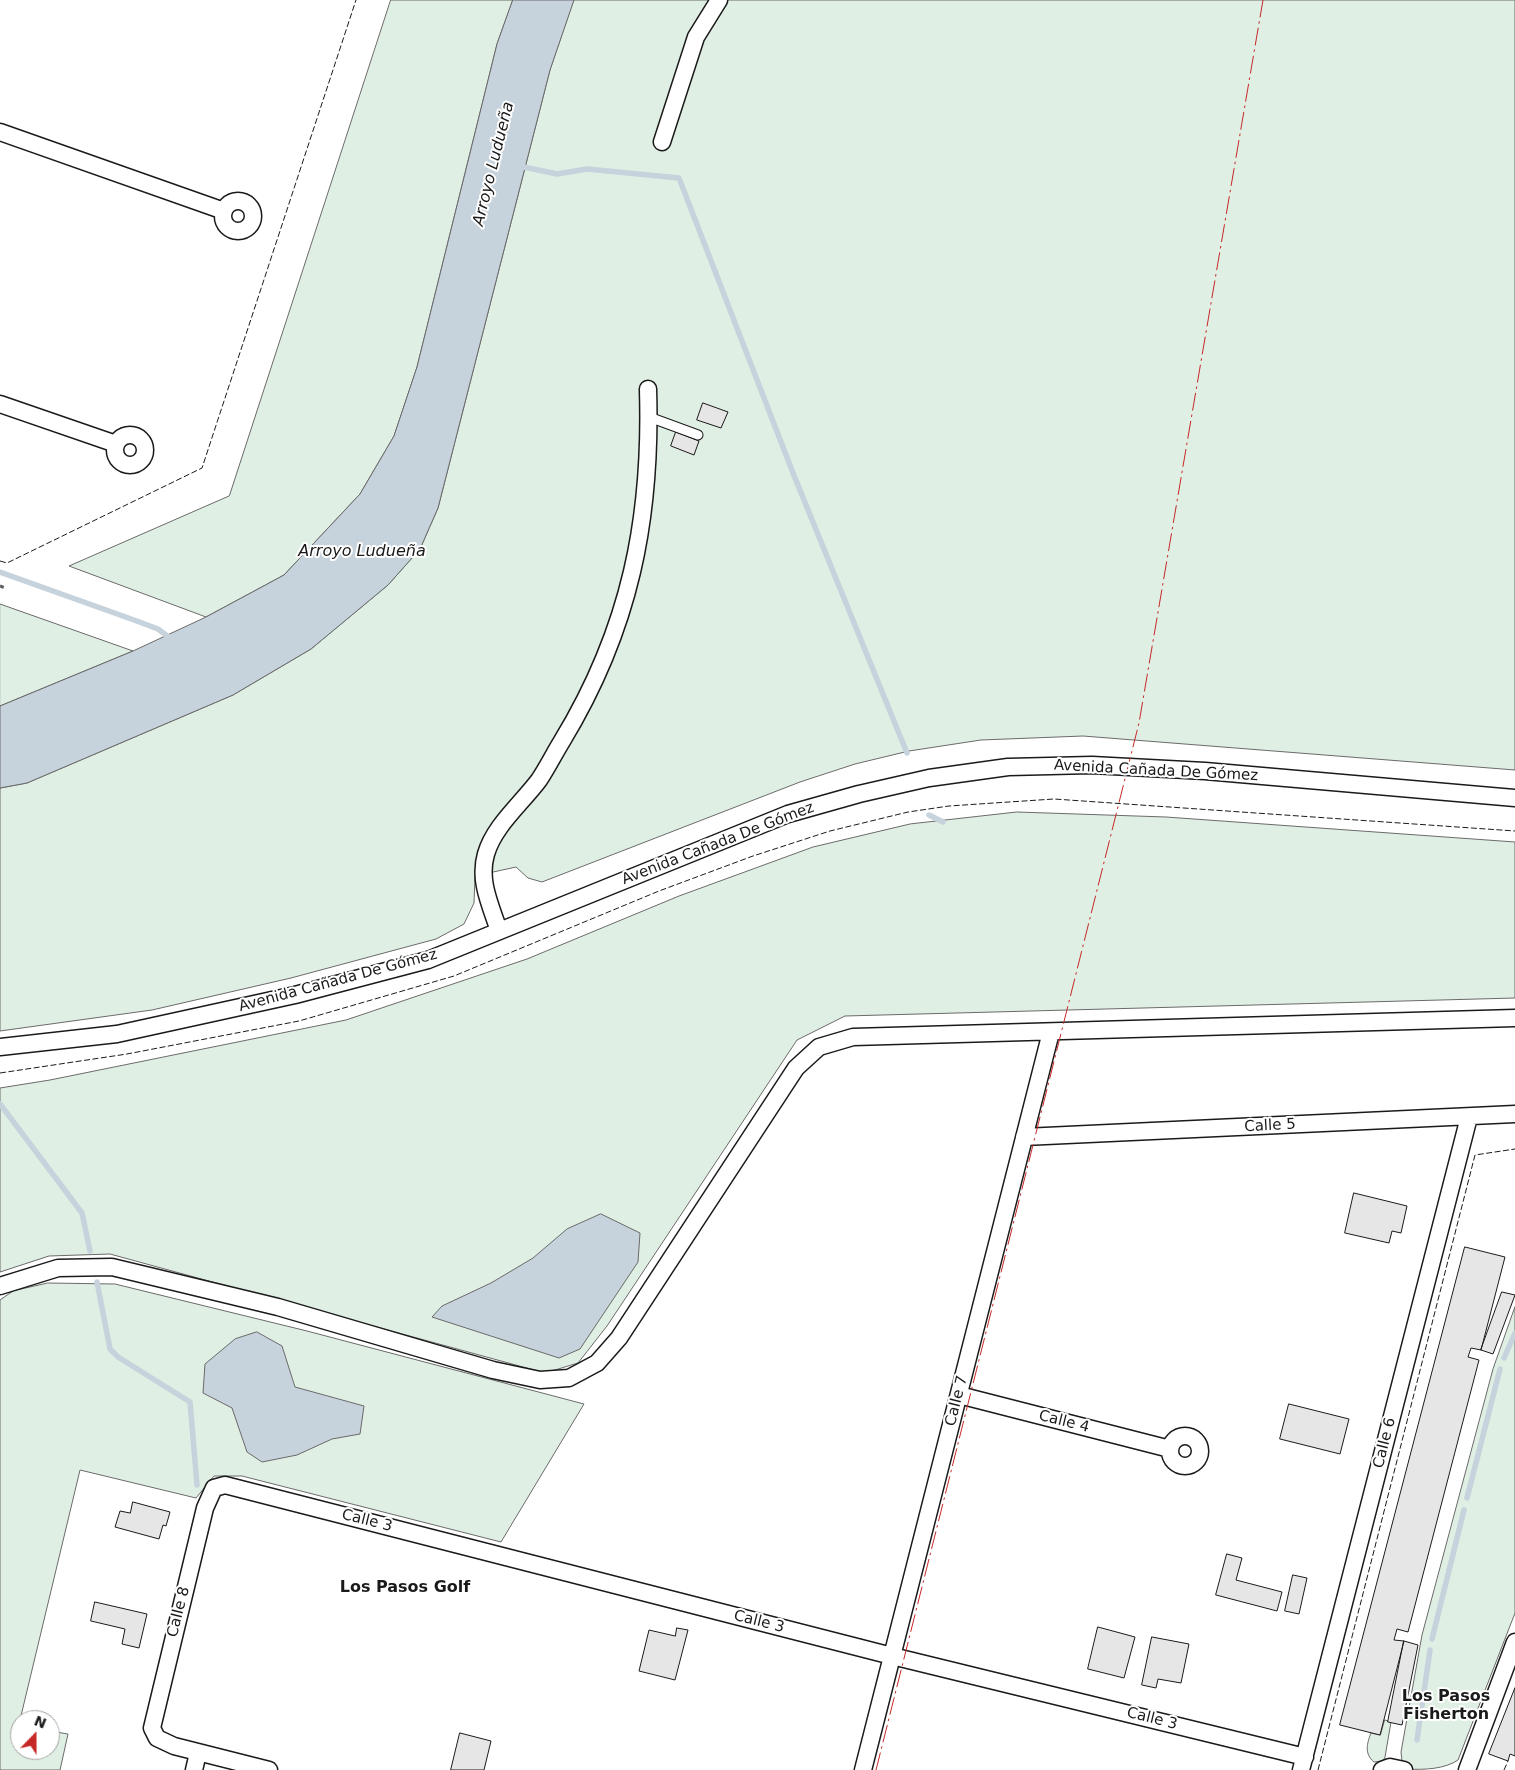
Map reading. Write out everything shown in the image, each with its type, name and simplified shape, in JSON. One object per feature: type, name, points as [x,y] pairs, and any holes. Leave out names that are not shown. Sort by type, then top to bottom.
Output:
[{"type":"street","points":[[662,142],[696,37],[719,0]]},
{"type":"street","points":[[0,132],[224,211]]},
{"type":"street","points":[[499,931],[483,883],[486,854],[497,832],[539,779],[570,728],[593,683],[619,620],[637,556],[644,512],[649,455],[648,389]]},
{"type":"street","points":[[0,404],[116,444]]},
{"type":"street","name":"Avenida Cañada De Gómez","points":[[0,1047],[117,1034],[295,995],[428,960],[788,814],[858,794],[920,780],[1008,767],[1092,765],[1205,771],[1515,798]]},
{"type":"street","points":[[0,1286],[58,1268],[112,1267],[278,1307],[493,1370],[540,1380],[569,1378],[597,1363],[619,1338],[796,1068],[819,1047],[853,1037],[1515,1018]]},
{"type":"street","name":"Calle 7","points":[[863,1770],[1051,1032]]},
{"type":"street","name":"Calle 5","points":[[1024,1137],[1515,1114]]},
{"type":"street","name":"Calle 6","points":[[1303,1763],[1470,1117]]},
{"type":"street","name":"Calle 4","points":[[959,1395],[1170,1449]]},
{"type":"street","name":"Calle 3","points":[[214,1488],[225,1486],[243,1489],[1303,1763]]},
{"type":"street","name":"Calle 8","points":[[198,1753],[156,1738],[152,1728],[205,1508],[214,1488]]},
{"type":"street","points":[[1467,1770],[1515,1642]]},
{"type":"street","points":[[194,1770],[198,1753],[269,1770]]},
{"type":"street","points":[[1382,1770],[1390,1768],[1404,1770]]},
{"type":"lane","points":[[649,417],[698,435]]},
{"type":"path","points":[[0,586],[5,588]]},
{"type":"green space","points":[[391,0],[513,0],[497,44],[417,367],[394,436],[360,494],[284,575],[206,617],[69,566],[229,496]]},
{"type":"green space","points":[[574,0],[1515,0],[1515,770],[1083,736],[981,740],[909,751],[855,764],[800,782],[542,882],[528,878],[516,867],[475,876],[474,903],[464,924],[436,939],[291,978],[152,1010],[0,1031],[0,788],[27,783],[233,695],[311,649],[388,585],[420,549],[438,508],[550,70]]},
{"type":"green space","points":[[0,604],[133,651],[0,706]]},
{"type":"green space","points":[[1017,812],[1166,817],[1515,842],[1515,998],[845,1016],[797,1040],[607,1326],[578,1363],[545,1373],[110,1254],[49,1256],[0,1272],[0,1088],[50,1080],[346,1020],[527,959],[679,896],[813,847],[910,824]]},
{"type":"green space","points":[[48,1283],[115,1284],[307,1331],[584,1404],[501,1542],[242,1476],[214,1476],[196,1498],[80,1470],[22,1710],[10,1710],[10,1760],[60,1760],[60,1733],[68,1734],[60,1770],[0,1770],[0,1300],[13,1291]]},
{"type":"green space","points":[[1515,1307],[1515,1613],[1458,1760],[1434,1768],[1408,1769],[1402,1761],[1401,1752],[1422,1635],[1493,1369]]},
{"type":"green space","points":[[1385,1720],[1391,1722],[1385,1757],[1383,1761],[1374,1762],[1369,1756],[1368,1741],[1371,1733],[1380,1735]]},
{"type":"water","name":"Arroyo Ludueña","points":[[513,0],[574,0],[550,70],[438,508],[420,549],[388,585],[311,649],[233,695],[27,783],[0,788],[0,706],[133,651],[206,617],[284,575],[360,494],[394,436],[417,367],[497,44]]},
{"type":"water","points":[[601,1214],[640,1233],[638,1262],[580,1349],[559,1358],[432,1317],[442,1306],[491,1283],[533,1258],[567,1229]]},
{"type":"water","points":[[257,1332],[282,1346],[295,1387],[364,1406],[360,1434],[332,1439],[297,1455],[262,1462],[247,1452],[232,1408],[203,1393],[205,1364],[235,1339]]},
{"type":"building","points":[[703,403],[728,412],[721,428],[697,420]]},
{"type":"building","points":[[676,432],[699,441],[694,455],[671,446]]},
{"type":"building","points":[[1354,1193],[1407,1206],[1401,1233],[1392,1231],[1389,1243],[1345,1233]]},
{"type":"building","points":[[1465,1247],[1505,1257],[1481,1350],[1471,1348],[1468,1357],[1479,1360],[1408,1632],[1397,1629],[1394,1640],[1404,1641],[1380,1735],[1340,1725]]},
{"type":"building","points":[[1502,1292],[1515,1295],[1493,1354],[1481,1350]]},
{"type":"building","points":[[1289,1404],[1349,1419],[1340,1454],[1280,1439]]},
{"type":"building","points":[[133,1502],[170,1512],[166,1526],[163,1525],[159,1539],[115,1527],[120,1511],[130,1513]]},
{"type":"building","points":[[1227,1554],[1242,1558],[1236,1580],[1282,1592],[1277,1611],[1216,1595]]},
{"type":"building","points":[[1293,1575],[1307,1578],[1299,1614],[1285,1611]]},
{"type":"building","points":[[95,1602],[147,1614],[139,1648],[122,1644],[125,1629],[91,1621]]},
{"type":"building","points":[[1098,1627],[1135,1637],[1124,1678],[1088,1669]]},
{"type":"building","points":[[677,1628],[688,1630],[675,1680],[639,1671],[649,1630],[675,1636]]},
{"type":"building","points":[[1152,1637],[1189,1644],[1181,1683],[1158,1679],[1156,1688],[1142,1685]]},
{"type":"building","points":[[1404,1641],[1418,1645],[1402,1725],[1388,1722]]},
{"type":"building","points":[[1515,1688],[1515,1756],[1510,1754],[1508,1761],[1489,1754]]},
{"type":"building","points":[[460,1733],[491,1741],[484,1770],[451,1770]]},
{"type":"waterway","points":[[519,166],[557,174],[587,169],[679,178],[793,473],[907,753]]},
{"type":"waterway","points":[[0,572],[158,629],[170,638]]},
{"type":"waterway","points":[[929,815],[943,822]]},
{"type":"waterway","points":[[0,1104],[82,1213],[90,1251]]},
{"type":"waterway","points":[[97,1282],[110,1349],[118,1357],[190,1402],[197,1485]]},
{"type":"waterway","points":[[1504,1358],[1515,1333]]},
{"type":"waterway","points":[[1467,1498],[1500,1369]]},
{"type":"waterway","points":[[1432,1639],[1464,1510]]},
{"type":"waterway","points":[[1417,1740],[1430,1650]]},
{"type":"fence","points":[[0,561],[7,563],[202,468],[356,0]]},
{"type":"fence","points":[[0,1073],[127,1054],[299,1021],[454,976],[659,891],[753,856],[830,831],[908,812],[949,806],[1054,799],[1515,831]]},
{"type":"fence","points":[[1318,1770],[1475,1155],[1515,1149]]},
{"type":"fence","points":[[1504,1770],[1508,1761]]},
{"type":"power","points":[[876,1770],[1139,723],[1263,0]]},
{"type":"district","name":"Los Pasos Golf","points":[[405,1588]]},
{"type":"district","name":"Los Pasos Fisherton","points":[[1446,1706]]}]
